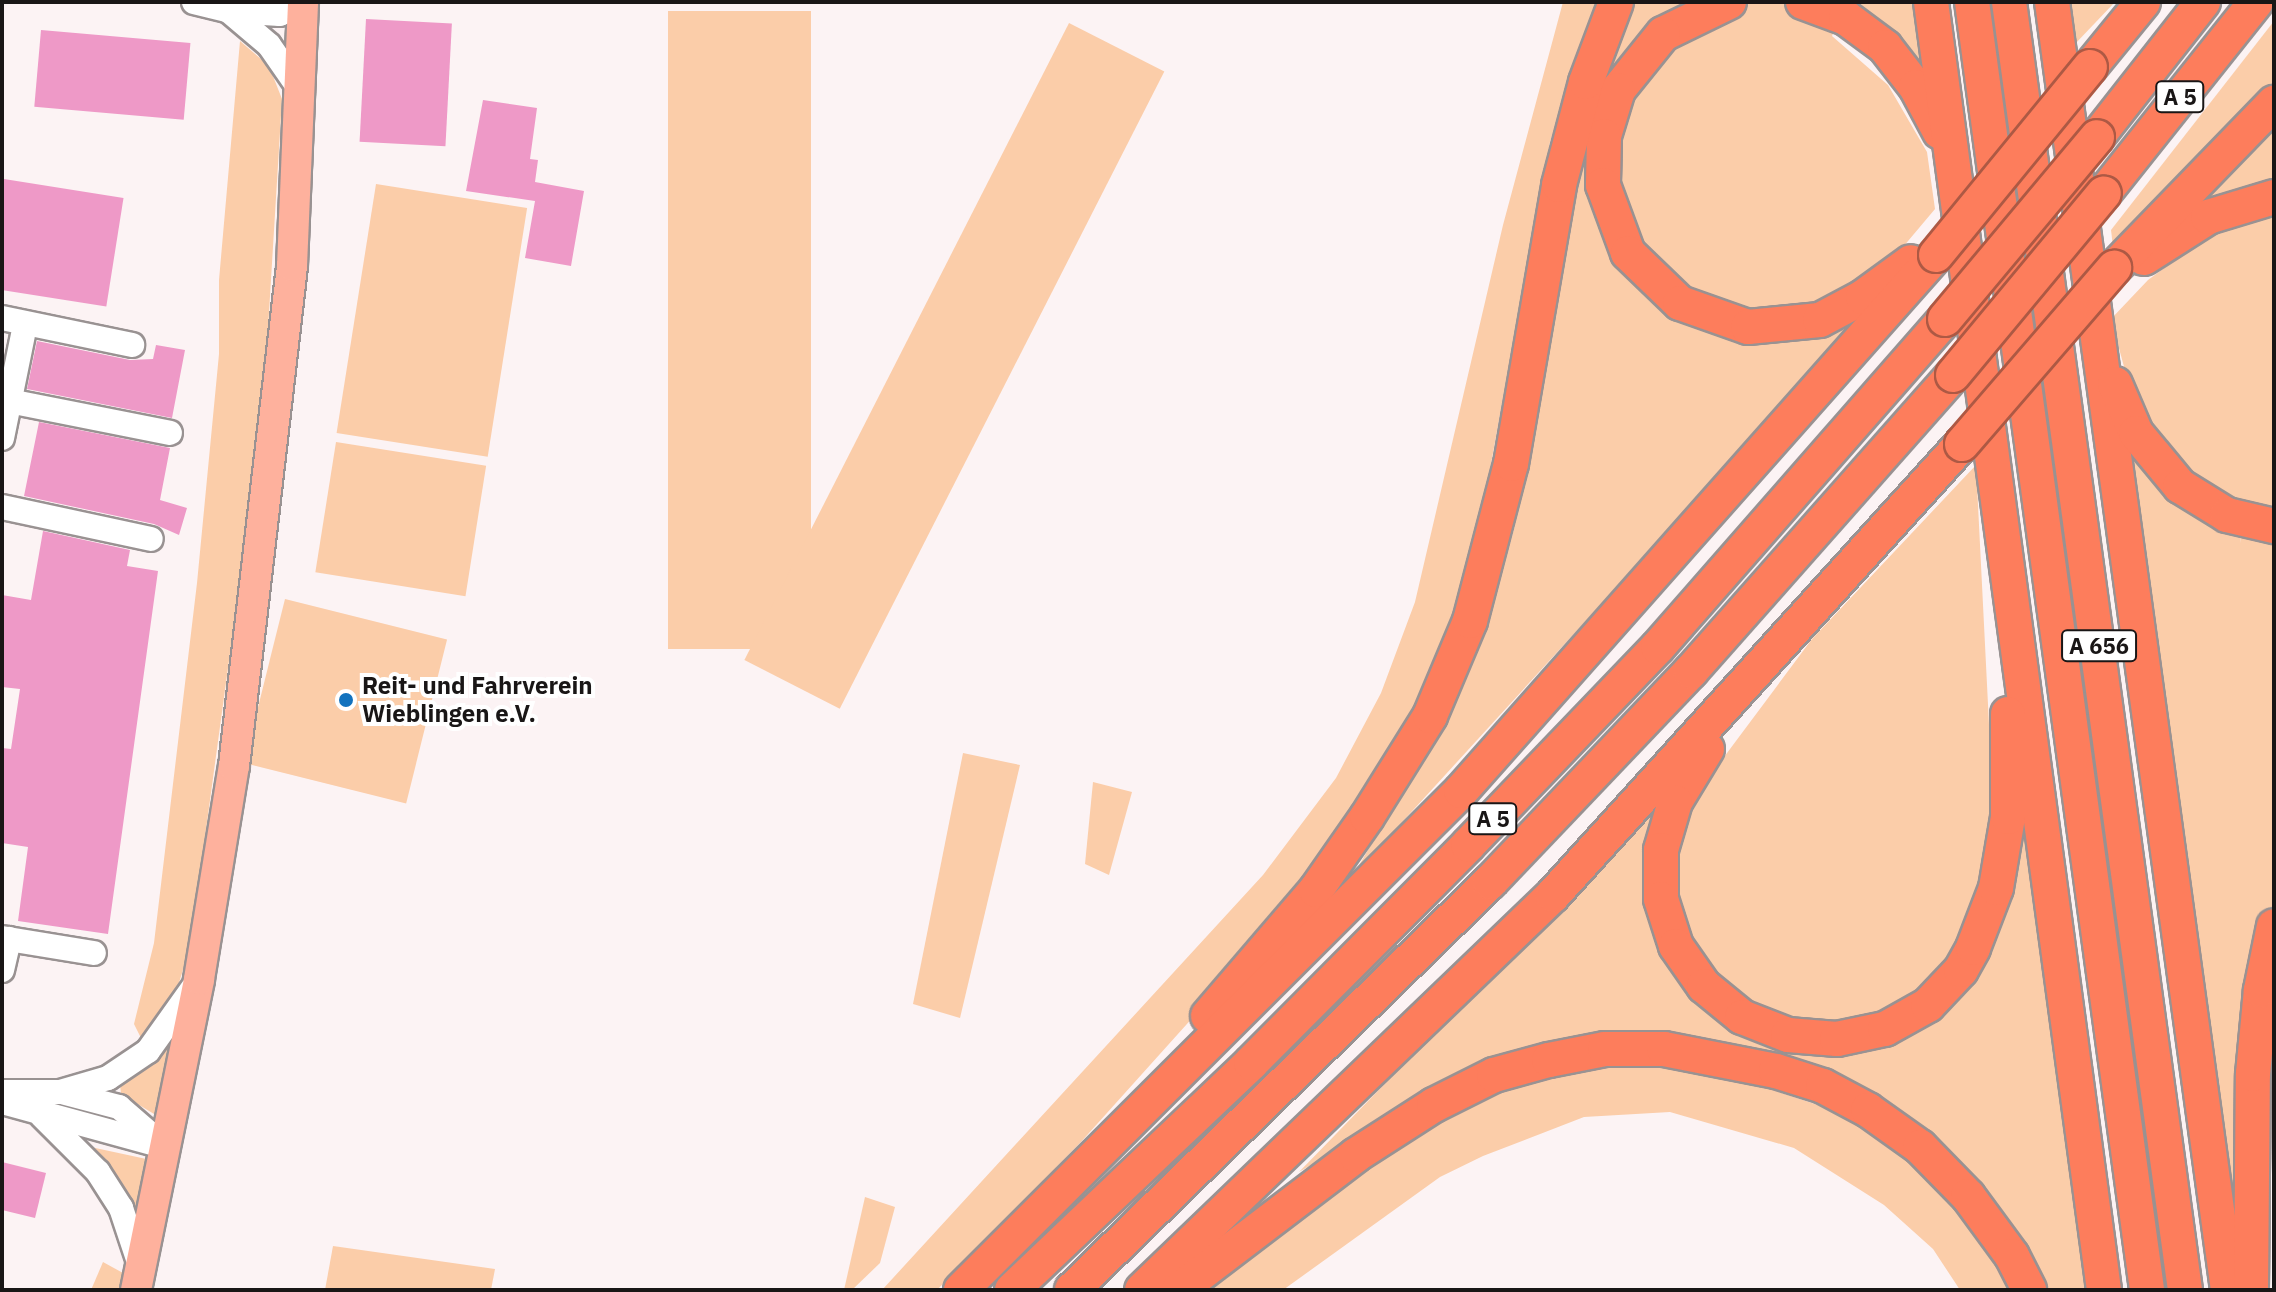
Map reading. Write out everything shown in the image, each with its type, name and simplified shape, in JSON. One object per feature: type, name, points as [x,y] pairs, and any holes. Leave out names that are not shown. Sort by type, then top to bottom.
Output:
[{"type":"highway","name":"A 5","points":[[1084,1162],[1316,890],[1430,716],[1470,621],[1492,544],[1511,464],[1559,185],[1586,82],[1616,2]]},
{"type":"highway","points":[[1729,2],[1683,20],[1654,42],[1630,69],[1609,113],[1603,185],[1617,231],[1643,272],[1680,303],[1724,323],[1797,326],[1863,297],[1934,247],[1974,207],[2143,2]]},
{"type":"highway","points":[[1803,2],[1846,18],[1885,47],[1928,108],[1955,174]]},
{"type":"highway","points":[[1931,2],[2104,1290]]},
{"type":"highway","name":"A 656","points":[[1972,2],[2147,1290]]},
{"type":"highway","name":"A 656","points":[[2009,2],[2185,1290]]},
{"type":"highway","points":[[2052,2],[2085,318],[2228,1290]]},
{"type":"highway","name":"A 5","points":[[1012,1290],[1251,1063],[1658,647],[1945,319],[2097,137],[2203,2]]},
{"type":"highway","name":"A 5","points":[[1072,1290],[1490,882],[1691,671],[1953,375],[2104,193],[2256,2]]},
{"type":"highway","points":[[1142,1290],[1553,895],[1962,444],[2085,318],[2115,275],[2274,103]]},
{"type":"highway","points":[[2115,275],[2208,217],[2274,197]]},
{"type":"highway","name":"A 5","points":[[961,1290],[1084,1162],[1461,791],[1934,247]]},
{"type":"highway","points":[[2085,318],[2120,399],[2158,464],[2215,509],[2274,526]]},
{"type":"highway","points":[[1777,650],[1675,802],[1661,850],[1661,899],[1688,967],[1732,1010],[1788,1035],[1861,1036],[1907,1019],[1944,989],[1973,948],[1996,888],[2008,817],[2002,623],[2009,586]]},
{"type":"highway","points":[[2251,1290],[2253,1074],[2261,990],[2274,926]]},
{"type":"highway","points":[[1179,1290],[1356,1155],[1434,1105],[1494,1075],[1605,1049],[1664,1049],[1761,1067],[1823,1086],[1868,1110],[1920,1147],[1968,1196],[2012,1256],[2029,1290]]},
{"type":"main road","points":[[138,1278],[199,979],[259,572],[292,266],[303,2]]},
{"type":"street","points":[[194,2],[229,11],[280,14],[303,2]]},
{"type":"street","points":[[229,11],[269,45],[301,91]]},
{"type":"street","points":[[2,318],[132,345]]},
{"type":"street","points":[[2,438],[23,335]]},
{"type":"street","points":[[9,401],[170,433]]},
{"type":"street","points":[[2,507],[151,539]]},
{"type":"street","points":[[2,970],[6,938],[94,953]]},
{"type":"street","points":[[60,1092],[108,1078],[148,1051],[199,979]]},
{"type":"street","points":[[2,1092],[60,1092],[119,1107],[166,1147]]},
{"type":"street","points":[[2,1102],[42,1116],[166,1147]]},
{"type":"street","points":[[42,1116],[98,1172],[114,1196],[138,1278]]},
{"type":"shaded area","points":[[1563,2],[1598,2],[1550,142],[1484,502],[1455,615],[1413,715],[1355,816],[1204,1005],[1080,1143],[937,1290],[882,1290],[1263,875],[1336,778],[1381,693],[1415,602],[1503,225]]},
{"type":"shaded area","points":[[1633,2],[1912,2],[1925,82],[1845,5],[1832,36],[1888,85],[1927,152],[1935,209],[1903,247],[1852,287],[1840,325],[1845,333],[1782,406],[1352,877],[1448,715],[1489,617],[1514,529],[1543,341],[1583,141]]},
{"type":"shaded area","points":[[2069,2],[2115,2],[2075,44]]},
{"type":"shaded area","points":[[668,11],[811,11],[811,649],[668,649]]},
{"type":"shaded area","points":[[2274,21],[2274,92],[2114,255],[2111,230]]},
{"type":"shaded area","points":[[1069,23],[1164,72],[840,709],[744,660]]},
{"type":"shaded area","points":[[240,41],[269,66],[282,99],[263,411],[190,947],[178,986],[160,1019],[141,1038],[134,1024],[154,943],[197,583],[219,354],[219,280]]},
{"type":"shaded area","points":[[2274,129],[2274,186],[2200,202]]},
{"type":"shaded area","points":[[376,184],[527,208],[488,457],[337,433]]},
{"type":"shaded area","points":[[2274,213],[2274,909],[2263,911],[2242,1054],[2237,1212],[2232,1213],[2126,440],[2241,535],[2240,543],[2247,509],[2178,466],[2135,407],[2111,319],[2148,280],[2216,230]]},
{"type":"shaded area","points":[[336,442],[486,466],[465,596],[315,572]]},
{"type":"shaded area","points":[[1976,465],[1992,784],[2023,791],[2089,1290],[2043,1290],[2000,1215],[1804,1064],[1688,1035],[1613,1037],[1363,1135],[1299,1172],[1659,802],[1678,839],[1689,804],[1812,639]]},
{"type":"shaded area","name":"Reit- und Fahrverein Wieblingen e.V.","points":[[285,599],[447,639],[406,803],[244,763]]},
{"type":"shaded area","points":[[963,753],[1020,765],[960,1018],[913,1004]]},
{"type":"shaded area","points":[[1093,782],[1132,792],[1109,875],[1085,864]]},
{"type":"shaded area","points":[[175,1034],[159,1117],[121,1094],[120,1084],[158,1059]]},
{"type":"shaded area","points":[[1657,1066],[1719,1072],[1842,1113],[1896,1148],[1949,1199],[1983,1241],[2013,1290],[1960,1290],[1933,1249],[1884,1205],[1794,1148],[1670,1112],[1584,1117],[1483,1156],[1440,1177],[1283,1290],[1201,1290],[1323,1194],[1458,1110],[1536,1079],[1598,1067]]},
{"type":"shaded area","points":[[86,1146],[151,1160],[140,1216],[132,1218]]},
{"type":"shaded area","points":[[865,1197],[895,1207],[880,1263],[852,1290],[844,1290]]},
{"type":"shaded area","points":[[333,1246],[495,1269],[491,1290],[325,1290]]},
{"type":"shaded area","points":[[103,1262],[123,1273],[120,1290],[91,1290]]},
{"type":"building","points":[[366,19],[452,24],[445,146],[360,142]]},
{"type":"building","points":[[41,30],[190,43],[184,120],[34,107]]},
{"type":"building","points":[[483,100],[537,108],[530,159],[538,160],[535,182],[584,191],[571,266],[525,258],[535,201],[466,191]]},
{"type":"building","points":[[4,179],[124,198],[106,307],[2,290]]},
{"type":"building","points":[[37,341],[130,360],[153,359],[156,345],[185,350],[172,418],[27,389]]},
{"type":"building","points":[[39,422],[170,448],[160,500],[187,508],[179,535],[154,524],[24,496]]},
{"type":"building","points":[[43,531],[130,550],[127,566],[158,571],[108,934],[18,921],[28,847],[2,843],[2,748],[11,749],[20,689],[2,687],[2,595],[31,600]]},
{"type":"building","points":[[2,1162],[46,1173],[35,1218],[2,1210]]},
{"type":"place","name":"Reit- und Fahrverein Wieblingen e.V.","points":[[346,700]]}]
